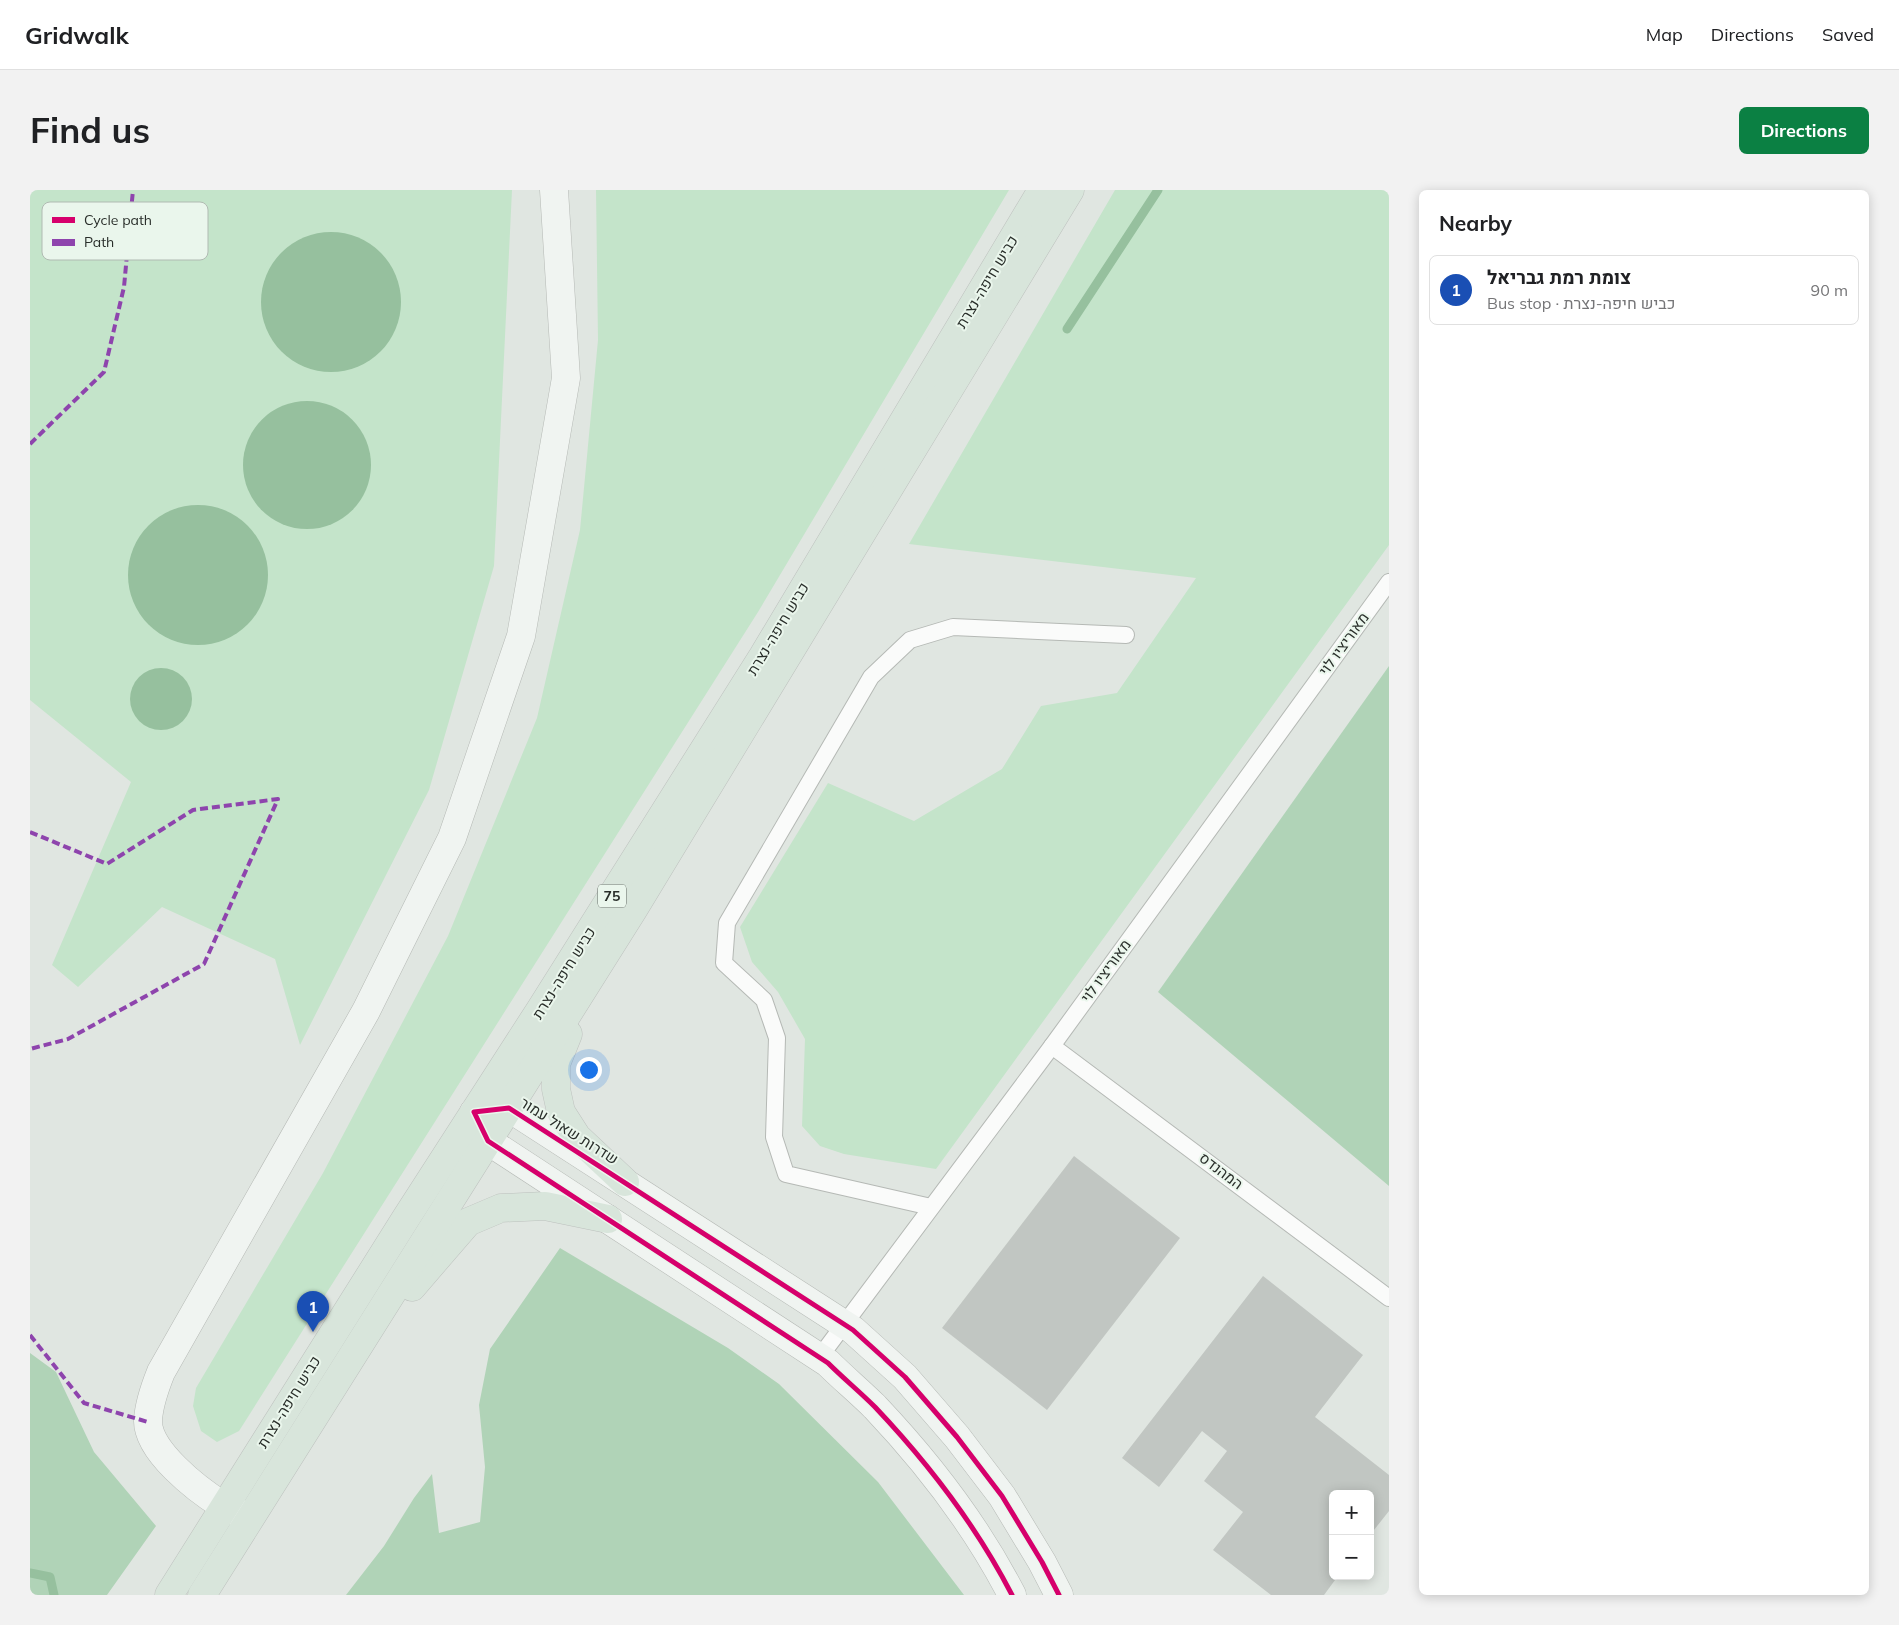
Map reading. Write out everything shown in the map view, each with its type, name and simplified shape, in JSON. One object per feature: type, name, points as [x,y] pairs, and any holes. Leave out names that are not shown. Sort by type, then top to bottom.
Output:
[{"type":"highway","name":"כביש חיפה-נצרת","points":[[169,1595],[223,1506],[540,1010],[762,656],[1042,190]]},
{"type":"highway","name":"כביש חיפה-נצרת","points":[[202,1595],[593,974],[1070,190]]},
{"type":"highway","points":[[593,974],[556,1064],[556,1089],[561,1112],[578,1137],[625,1182]]},
{"type":"highway","points":[[351,1358],[468,1222],[501,1208],[545,1206],[608,1219]]},
{"type":"street","points":[[251,1518],[223,1506],[175,1469],[156,1446],[148,1422],[152,1397],[161,1372],[366,1011],[452,838],[521,636],[566,378],[554,190]]},
{"type":"street","name":"שדרות שאול עמור","points":[[474,1112],[509,1108],[853,1330],[905,1378],[957,1437],[1002,1496],[1042,1562],[1059,1595]]},
{"type":"street","points":[[474,1112],[488,1141],[828,1363],[875,1407],[924,1464],[967,1520],[1012,1595]]},
{"type":"lane","name":"מאוריציו לוי","points":[[819,1358],[843,1323],[1052,1046],[1389,582]]},
{"type":"lane","points":[[931,1207],[786,1174],[774,1137],[777,1038],[764,1000],[724,963],[728,923],[870,677],[910,640],[953,627],[1126,635]]},
{"type":"lane","name":"המהנדס","points":[[1052,1046],[1389,1298]]},
{"type":"shaded area","points":[[30,190],[512,190],[494,566],[429,790],[300,1045],[275,959],[162,907],[78,987],[52,965],[131,782],[30,700]]},
{"type":"shaded area","points":[[596,190],[1009,190],[758,612],[239,1431],[217,1442],[201,1431],[193,1406],[196,1388],[323,1173],[448,936],[537,718],[580,530],[598,340]]},
{"type":"shaded area","points":[[1115,190],[1389,190],[1389,545],[936,1169],[844,1154],[820,1146],[802,1126],[805,1039],[778,992],[752,962],[740,927],[828,783],[914,821],[1002,769],[1041,706],[1117,693],[1196,578],[909,544]]},
{"type":"shaded area","points":[[331,232],[345,233],[358,237],[381,252],[396,275],[400,288],[400,316],[396,329],[381,352],[358,367],[345,371],[331,372],[317,371],[304,367],[281,352],[266,329],[262,316],[261,302],[262,288],[266,275],[281,252],[304,237],[317,233]]},
{"type":"shaded area","points":[[307,401],[320,402],[332,406],[352,420],[366,440],[370,452],[370,478],[366,490],[352,510],[332,524],[320,528],[307,529],[294,528],[282,524],[262,510],[248,490],[244,478],[243,465],[244,452],[248,440],[262,420],[282,406],[294,402]]},
{"type":"shaded area","points":[[198,505],[225,511],[237,517],[247,526],[256,536],[262,548],[268,575],[262,602],[256,614],[247,624],[237,633],[225,639],[198,645],[171,639],[159,633],[149,624],[140,614],[134,602],[128,575],[134,548],[140,536],[149,526],[159,517],[171,511]]},
{"type":"shaded area","points":[[1389,666],[1389,1186],[1158,992]]},
{"type":"shaded area","points":[[161,668],[173,670],[183,677],[190,687],[192,699],[190,711],[183,721],[173,728],[161,730],[149,728],[139,721],[132,711],[130,699],[132,687],[139,677],[149,670]]},
{"type":"shaded area","points":[[560,1248],[728,1348],[779,1384],[878,1482],[964,1595],[346,1595],[384,1546],[414,1498],[432,1474],[439,1533],[480,1522],[485,1467],[479,1405],[490,1349]]},
{"type":"shaded area","points":[[30,1353],[56,1372],[94,1452],[156,1526],[107,1595],[30,1595]]},
{"type":"building","points":[[1074,1156],[1180,1238],[1047,1410],[942,1328]]},
{"type":"building","points":[[1263,1276],[1363,1355],[1315,1417],[1389,1475],[1389,1511],[1374,1530],[1374,1490],[1329,1490],[1329,1580],[1335,1580],[1324,1595],[1271,1595],[1213,1550],[1243,1512],[1204,1481],[1227,1451],[1202,1431],[1159,1487],[1122,1458]]},
{"type":"waterway","points":[[1067,329],[1158,190]]},
{"type":"waterway","points":[[30,1573],[50,1577],[54,1595]]},
{"type":"marked path","points":[[132,202],[133,190]]},
{"type":"marked path","points":[[30,444],[104,372],[124,287],[127,260]]},
{"type":"marked path","points":[[30,832],[107,864],[193,810],[278,799],[204,964],[68,1039],[30,1049]]},
{"type":"marked path","points":[[30,1335],[84,1403],[148,1422]]},
{"type":"cycle path","points":[[1012,1595],[967,1520],[914,1450],[875,1407],[828,1363],[488,1141],[474,1112],[509,1108],[853,1330],[905,1377],[957,1437],[1002,1496],[1042,1562],[1059,1595]]},
{"type":"place","name":"צומת רמת גבריאל","points":[[313,1332]]}]
